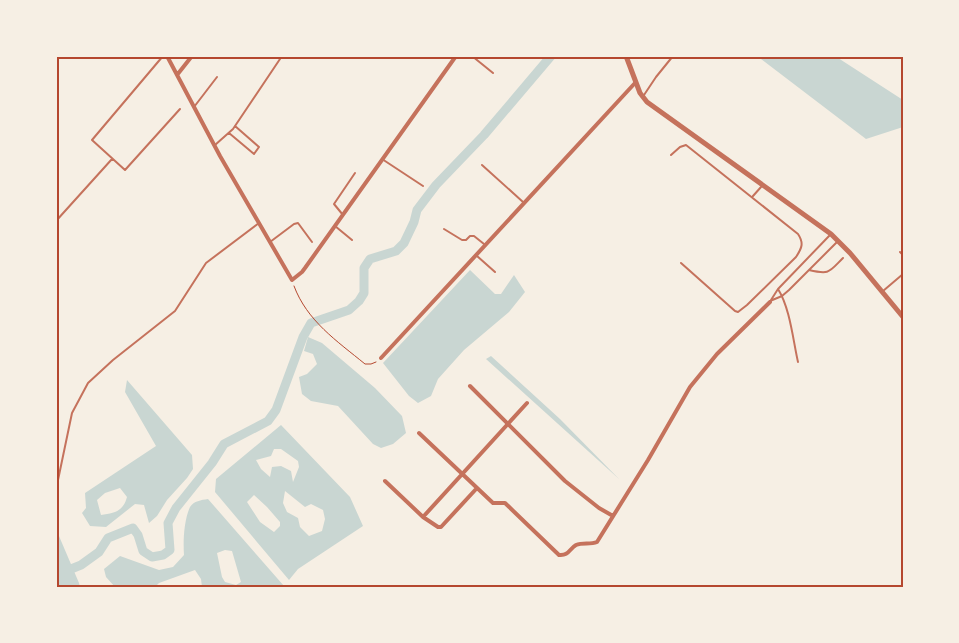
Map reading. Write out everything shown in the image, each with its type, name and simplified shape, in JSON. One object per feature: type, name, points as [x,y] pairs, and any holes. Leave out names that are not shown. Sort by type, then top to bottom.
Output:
[{"type":"street","points":[[167,56],[292,280],[302,272],[456,56]]},
{"type":"street","points":[[177,75],[192,56]]},
{"type":"street","points":[[626,56],[642,97],[839,240],[903,317]]},
{"type":"street","points":[[381,358],[484,244],[635,83]]},
{"type":"street","points":[[419,433],[493,503],[505,503],[559,555],[563,556],[574,546],[597,542],[690,387],[717,354],[770,302]]},
{"type":"street","points":[[470,386],[565,481],[599,508],[613,516]]},
{"type":"street","points":[[423,517],[527,403]]},
{"type":"street","points":[[385,481],[423,517],[434,526],[441,527],[477,488]]},
{"type":"lane","points":[[164,56],[93,138],[93,141],[126,170],[180,109]]},
{"type":"lane","points":[[215,145],[235,126],[282,56]]},
{"type":"lane","points":[[472,56],[493,73]]},
{"type":"lane","points":[[642,97],[673,56]]},
{"type":"lane","points":[[194,107],[217,77]]},
{"type":"lane","points":[[229,133],[254,154],[259,146],[235,126]]},
{"type":"lane","points":[[672,155],[680,147],[686,145],[798,234],[802,243],[801,249],[796,256],[741,311],[734,311],[681,262]]},
{"type":"lane","points":[[56,220],[112,159]]},
{"type":"lane","points":[[382,159],[423,186]]},
{"type":"lane","points":[[482,165],[523,202]]},
{"type":"lane","points":[[343,215],[334,204],[355,173]]},
{"type":"lane","points":[[752,197],[763,185]]},
{"type":"lane","points":[[58,480],[72,413],[88,383],[113,360],[175,310],[206,263],[259,223]]},
{"type":"lane","points":[[270,242],[294,224],[298,224],[312,242]]},
{"type":"lane","points":[[335,226],[352,240]]},
{"type":"lane","points":[[444,229],[462,240],[474,236],[484,244]]},
{"type":"lane","points":[[770,302],[778,289],[831,234]]},
{"type":"lane","points":[[770,302],[782,296],[839,240]]},
{"type":"lane","points":[[900,252],[903,255]]},
{"type":"lane","points":[[475,254],[496,272]]},
{"type":"lane","points":[[809,270],[822,273],[827,272],[843,258]]},
{"type":"lane","points":[[882,292],[903,274]]},
{"type":"lane","points":[[778,289],[782,296],[798,362]]},
{"type":"path","points":[[292,280],[307,313],[332,337],[365,364],[371,364],[381,358]]},
{"type":"shaded area","points":[[757,56],[835,56],[903,100],[903,127],[866,139]]},
{"type":"shaded area","points":[[470,270],[495,294],[501,294],[514,275],[525,292],[509,312],[464,350],[438,379],[431,396],[418,403],[409,396],[383,363]]},
{"type":"shaded area","points":[[308,337],[322,343],[375,388],[402,416],[406,433],[393,444],[381,448],[373,444],[338,406],[311,401],[302,394],[299,377],[307,374],[317,364],[313,354],[304,351]]},
{"type":"shaded area","points":[[491,356],[560,419],[619,479],[486,359]]},
{"type":"shaded area","points":[[127,380],[192,455],[193,469],[167,500],[157,516],[149,523],[144,505],[135,504],[106,527],[90,526],[82,513],[86,508],[85,493],[156,446],[125,392]],"holes":[[[120,488],[127,497],[120,509],[101,515],[97,500],[105,493]]]},
{"type":"shaded area","points":[[281,425],[350,497],[363,526],[298,569],[289,580],[215,492],[216,479]],"holes":[[[274,449],[281,449],[298,461],[299,467],[293,482],[291,471],[281,466],[272,467],[270,477],[261,469],[256,460],[271,456]],[[285,491],[305,507],[311,504],[323,510],[325,519],[322,531],[309,536],[300,527],[298,518],[287,512],[283,503]],[[254,495],[280,522],[280,526],[274,532],[260,522],[247,502]]]},
{"type":"shaded area","points":[[208,499],[283,587],[202,587],[201,579],[195,570],[159,583],[155,587],[115,587],[106,577],[104,569],[120,556],[159,570],[173,567],[184,555],[184,531],[190,507],[200,500]],"holes":[[[225,550],[232,551],[241,582],[236,585],[225,582],[222,577],[217,553]]]},
{"type":"shaded area","points":[[56,529],[79,583],[80,587],[56,587]]},
{"type":"waterway","points":[[56,575],[81,565],[99,552],[108,538],[133,528],[138,535],[143,551],[152,557],[163,555],[170,550],[168,523],[176,508],[212,463],[224,444],[268,421],[276,410],[303,337],[311,323],[349,310],[359,301],[364,293],[364,268],[370,259],[396,251],[404,243],[414,222],[417,210],[436,185],[484,135],[551,56]]}]
